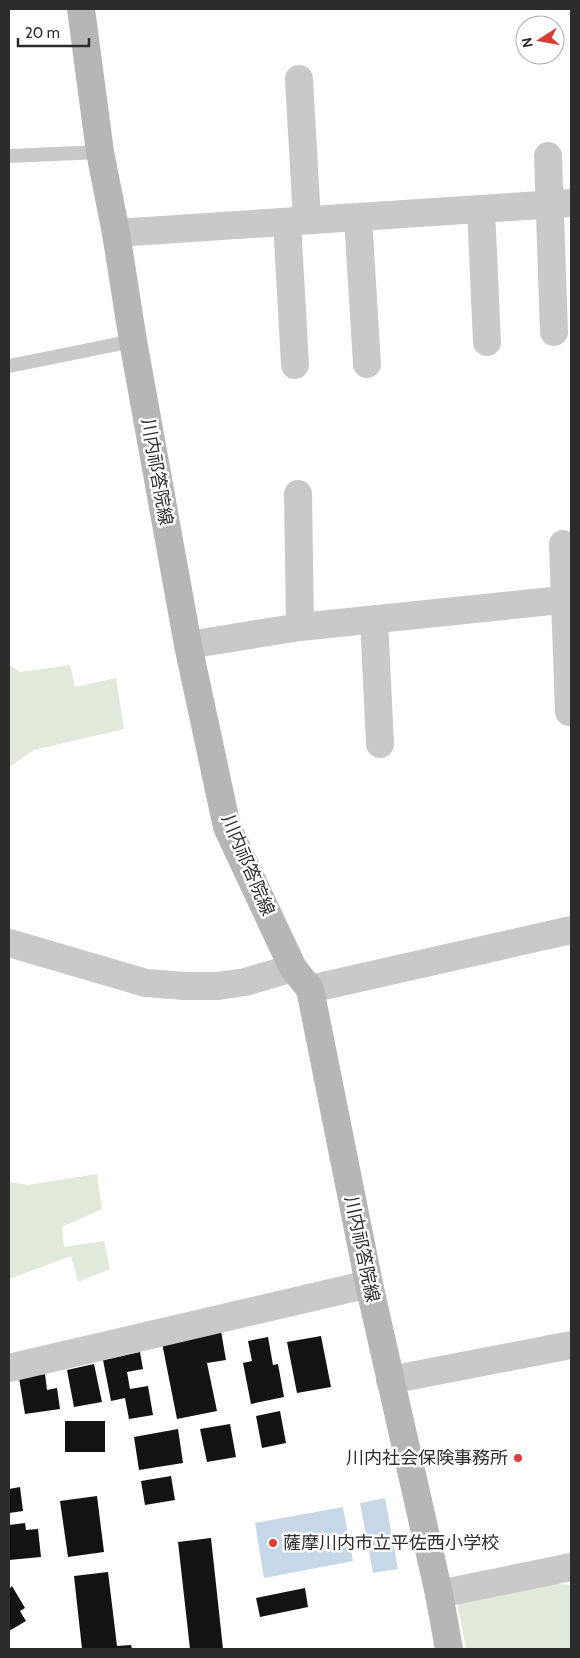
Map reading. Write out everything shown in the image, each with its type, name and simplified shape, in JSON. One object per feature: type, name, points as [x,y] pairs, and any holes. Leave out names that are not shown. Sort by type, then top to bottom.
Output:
[{"type":"main road","name":"川内祁答院線","points":[[81,9],[100,152],[116,233],[133,341],[188,645],[227,827],[293,968],[310,989],[368,1284],[439,1594],[449,1649]]},
{"type":"street","points":[[295,365],[299,79]]},
{"type":"street","points":[[548,156],[560,203],[554,332]]},
{"type":"street","points":[[116,233],[560,203]]},
{"type":"street","points":[[481,209],[487,342]]},
{"type":"street","points":[[358,217],[367,364]]},
{"type":"street","points":[[298,494],[300,627]]},
{"type":"street","points":[[563,544],[568,599],[569,712]]},
{"type":"street","points":[[188,645],[300,627],[568,599]]},
{"type":"street","points":[[374,619],[380,744]]},
{"type":"street","points":[[310,989],[571,930]]},
{"type":"street","points":[[9,943],[146,983],[156,984],[218,986],[245,982],[293,968]]},
{"type":"street","points":[[9,1368],[368,1284]]},
{"type":"street","points":[[390,1380],[571,1345]]},
{"type":"street","points":[[439,1594],[571,1568]]},
{"type":"lane","points":[[9,156],[100,152]]},
{"type":"lane","points":[[9,366],[133,341]]},
{"type":"green space","points":[[9,665],[20,672],[70,665],[75,687],[116,678],[124,729],[34,750],[9,767]]},
{"type":"green space","points":[[97,1174],[102,1209],[62,1227],[64,1247],[104,1241],[110,1269],[78,1282],[71,1256],[9,1279],[9,1182],[28,1185]]},
{"type":"green space","points":[[556,1584],[571,1585],[571,1649],[466,1649],[457,1602]]},
{"type":"water","points":[[385,1498],[398,1569],[373,1573],[360,1503]]},
{"type":"water","points":[[343,1507],[353,1561],[264,1578],[255,1523]]},
{"type":"building","points":[[221,1331],[226,1360],[207,1363],[217,1411],[177,1419],[162,1343]]},
{"type":"building","points":[[321,1336],[331,1387],[297,1393],[287,1342]]},
{"type":"building","points":[[268,1337],[273,1365],[278,1364],[284,1397],[251,1404],[243,1363],[252,1361],[248,1341]]},
{"type":"building","points":[[140,1352],[143,1369],[127,1372],[130,1389],[148,1386],[153,1415],[129,1419],[125,1398],[111,1401],[103,1360]]},
{"type":"building","points":[[94,1364],[102,1402],[74,1407],[67,1370]]},
{"type":"building","points":[[45,1374],[47,1390],[57,1388],[60,1409],[25,1414],[19,1378]]},
{"type":"building","points":[[280,1411],[286,1443],[262,1448],[256,1416]]},
{"type":"building","points":[[65,1421],[105,1421],[105,1452],[65,1452]]},
{"type":"building","points":[[230,1424],[236,1457],[207,1462],[200,1429]]},
{"type":"building","points":[[178,1429],[183,1463],[139,1470],[134,1437]]},
{"type":"building","points":[[171,1476],[175,1500],[145,1505],[141,1481]]},
{"type":"building","points":[[20,1487],[23,1511],[9,1513],[9,1489]]},
{"type":"building","points":[[97,1496],[104,1552],[68,1557],[60,1501]]},
{"type":"building","points":[[25,1523],[26,1530],[38,1529],[41,1557],[9,1560],[9,1525]]},
{"type":"building","points":[[211,1538],[223,1649],[190,1649],[178,1542]]},
{"type":"building","points":[[108,1572],[117,1646],[131,1645],[132,1649],[82,1649],[74,1576]]},
{"type":"building","points":[[12,1586],[25,1608],[20,1611],[26,1621],[9,1631],[9,1589]]},
{"type":"building","points":[[305,1588],[308,1607],[260,1617],[256,1598]]},
{"type":"place","name":"川内社会保険事務所","points":[[518,1458]]},
{"type":"place","name":"薩摩川内市立平佐西小学校","points":[[273,1543]]}]
